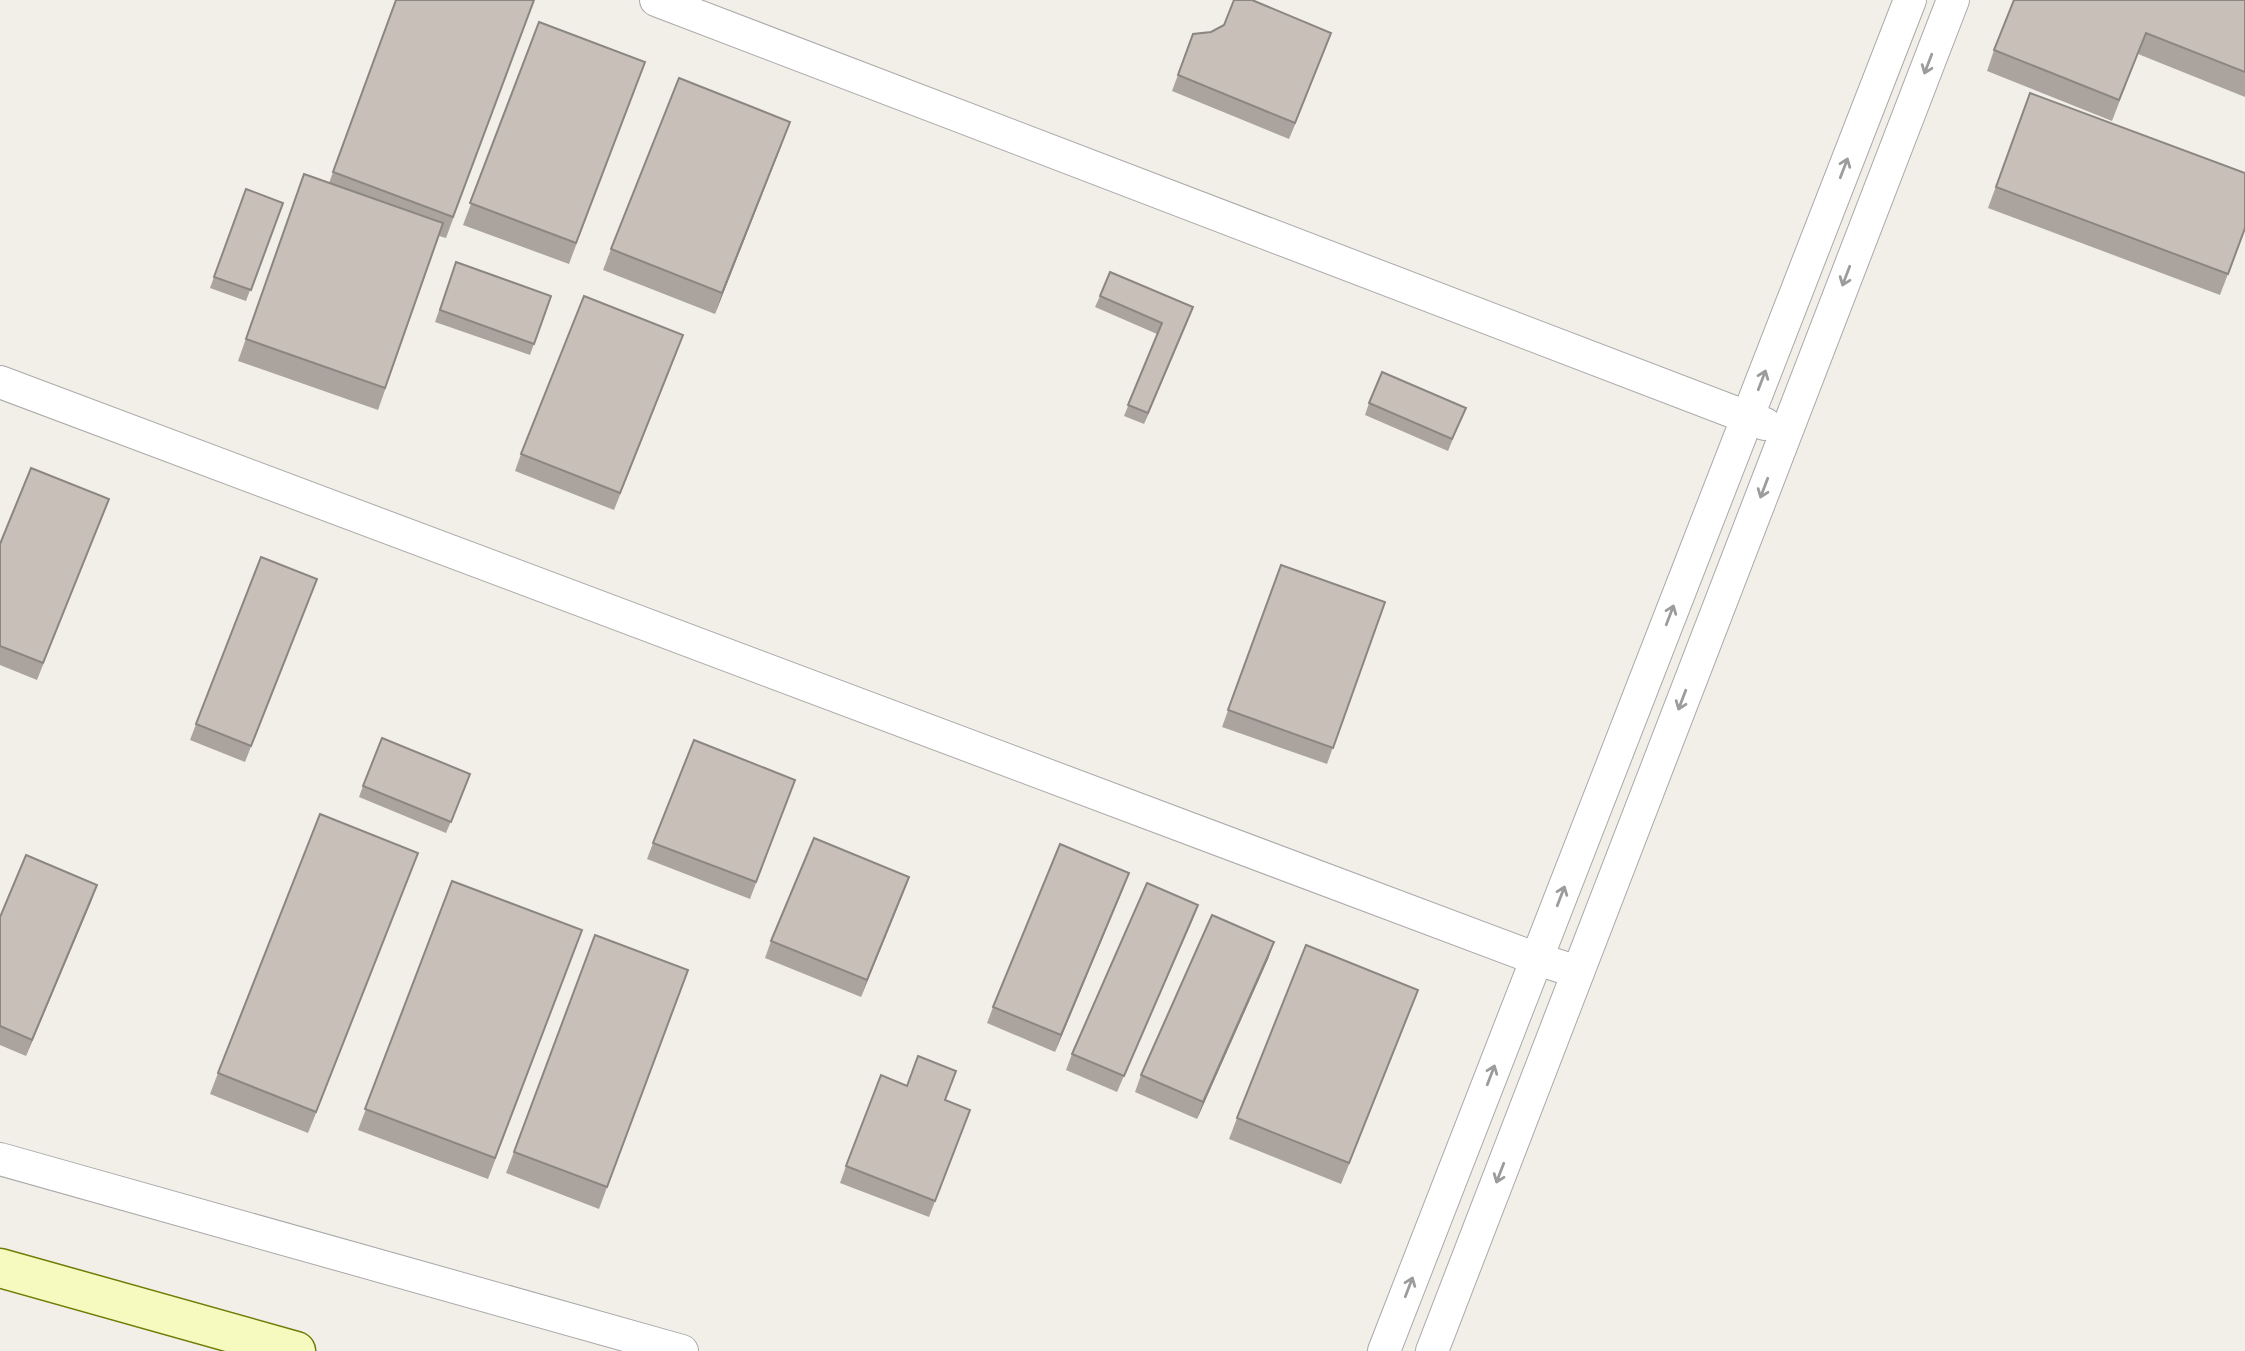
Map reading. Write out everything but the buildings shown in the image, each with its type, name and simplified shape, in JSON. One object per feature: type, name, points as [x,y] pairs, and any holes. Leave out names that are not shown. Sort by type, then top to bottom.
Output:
[{"type":"street","points":[[656,0],[1786,431]]},
{"type":"street","points":[[1384,1351],[1910,0]]},
{"type":"street","points":[[1432,1351],[1953,0]]},
{"type":"street","points":[[0,382],[1536,959],[1578,972]]},
{"type":"street","points":[[0,1159],[682,1351]]},
{"type":"street","points":[[0,1268],[296,1351]]}]
